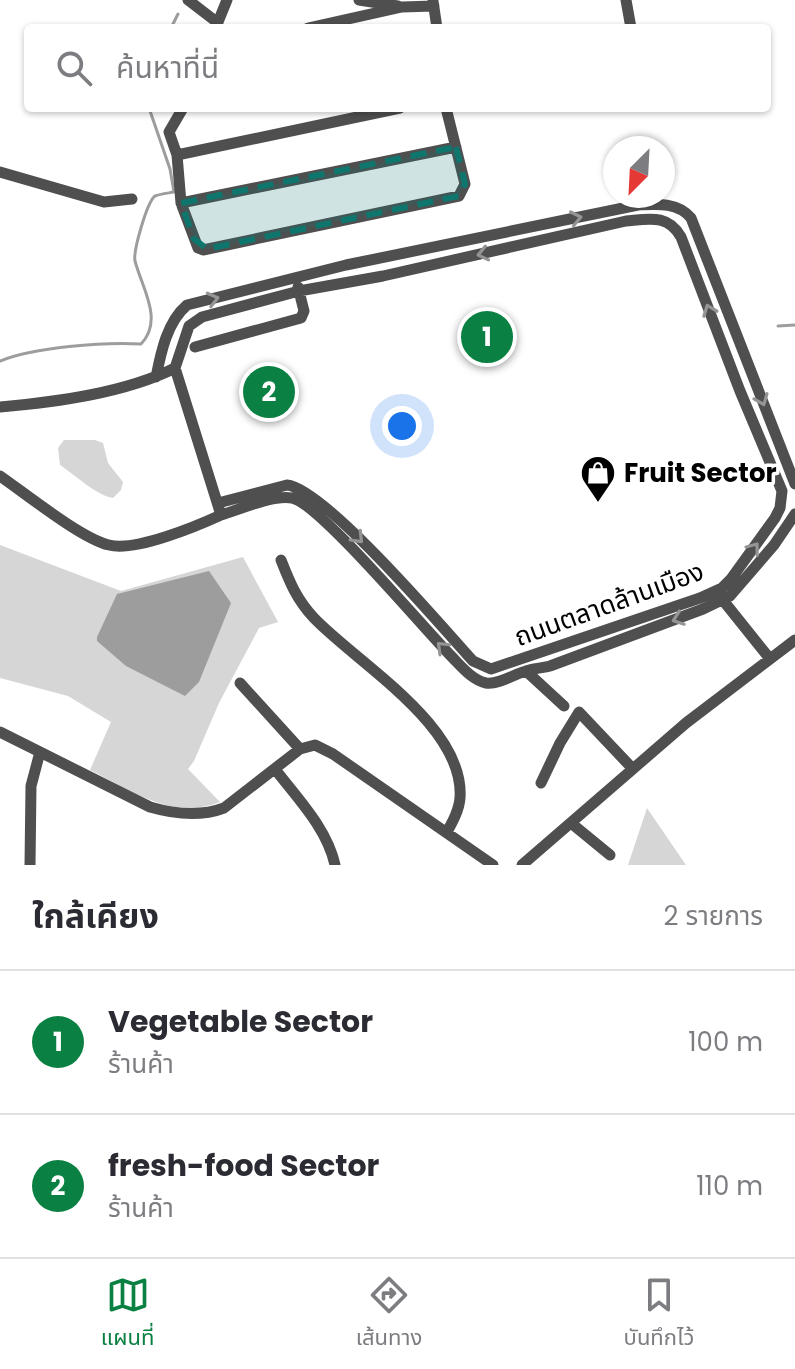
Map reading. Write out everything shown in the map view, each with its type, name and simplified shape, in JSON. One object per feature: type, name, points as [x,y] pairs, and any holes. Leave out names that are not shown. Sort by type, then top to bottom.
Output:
[{"type":"street","points":[[188,0],[216,24]]},
{"type":"street","points":[[217,24],[227,0]]},
{"type":"street","points":[[359,0],[402,7]]},
{"type":"street","points":[[626,0],[630,24]]},
{"type":"street","points":[[326,24],[433,3],[436,24]]},
{"type":"street","points":[[181,112],[169,132],[177,155],[181,203],[198,248],[203,250],[459,196],[465,184],[447,112]]},
{"type":"street","points":[[177,155],[381,112]]},
{"type":"street","points":[[181,203],[456,147]]},
{"type":"street","points":[[0,172],[104,202],[132,199]]},
{"type":"street","points":[[156,377],[172,327],[179,312],[187,305],[346,265],[638,205],[663,204],[686,212],[795,484]]},
{"type":"street","name":"ถนนตลาดล้านเมือง","points":[[175,368],[184,337],[192,323],[202,317],[299,291],[626,221],[654,218],[675,227],[684,243],[782,491],[775,518],[731,579],[703,609],[550,666],[485,683],[471,674],[430,635],[307,504],[293,498],[220,509]]},
{"type":"street","points":[[520,230],[523,245]]},
{"type":"street","points":[[684,243],[698,238]]},
{"type":"street","points":[[416,251],[420,267]]},
{"type":"street","points":[[195,347],[301,318],[304,311],[295,278]]},
{"type":"street","points":[[723,347],[738,340]]},
{"type":"street","points":[[0,407],[38,404],[156,377],[175,368],[220,509]]},
{"type":"street","points":[[774,473],[788,465]]},
{"type":"street","name":"ถนนตลาดล้านเมือง","points":[[0,476],[89,537],[122,547],[193,529],[220,509],[287,485],[297,486],[354,533],[473,661],[491,669],[640,618],[718,595],[730,596],[795,514]]},
{"type":"street","points":[[281,560],[294,595],[315,619],[419,711],[446,750],[459,781],[460,800],[447,832]]},
{"type":"street","points":[[718,595],[770,659]]},
{"type":"street","points":[[640,618],[646,630]]},
{"type":"street","points":[[522,865],[686,723],[795,640]]},
{"type":"street","points":[[543,650],[550,666]]},
{"type":"street","points":[[526,671],[564,706]]},
{"type":"street","points":[[240,683],[300,749]]},
{"type":"street","points":[[541,783],[579,712],[632,768]]},
{"type":"street","points":[[0,732],[150,807],[169,813],[210,813],[224,808],[300,749],[315,745],[333,754],[493,865]]},
{"type":"street","points":[[30,865],[31,786],[40,752]]},
{"type":"street","points":[[275,769],[321,831],[332,849],[335,865]]},
{"type":"street","points":[[571,823],[610,855]]},
{"type":"highlighted area","points":[[456,147],[465,184],[459,196],[207,249],[194,239],[181,203]]},
{"type":"shaded area","points":[[64,440],[103,443],[108,463],[123,482],[121,490],[113,498],[93,489],[60,465],[58,448]]},
{"type":"shaded area","points":[[0,545],[121,591],[243,557],[278,622],[259,628],[188,769],[220,802],[203,807],[169,806],[90,770],[111,722],[68,696],[0,678]]},
{"type":"shaded area","points":[[209,571],[231,603],[199,682],[185,696],[126,666],[97,641],[117,594]]},
{"type":"shaded area","points":[[647,808],[686,865],[628,865]]},
{"type":"waterway","points":[[173,24],[178,14]]},
{"type":"waterway","points":[[0,361],[69,346],[141,344],[148,335],[151,314],[135,261],[136,247],[152,200],[155,196],[174,192],[170,169],[150,112]]},
{"type":"waterway","points":[[778,326],[795,325]]},
{"type":"place","name":"Vegetable Sector","points":[[487,337]]},
{"type":"place","name":"fresh-food Sector","points":[[269,392]]},
{"type":"place","name":"Fruit Sector","points":[[598,504]]}]
